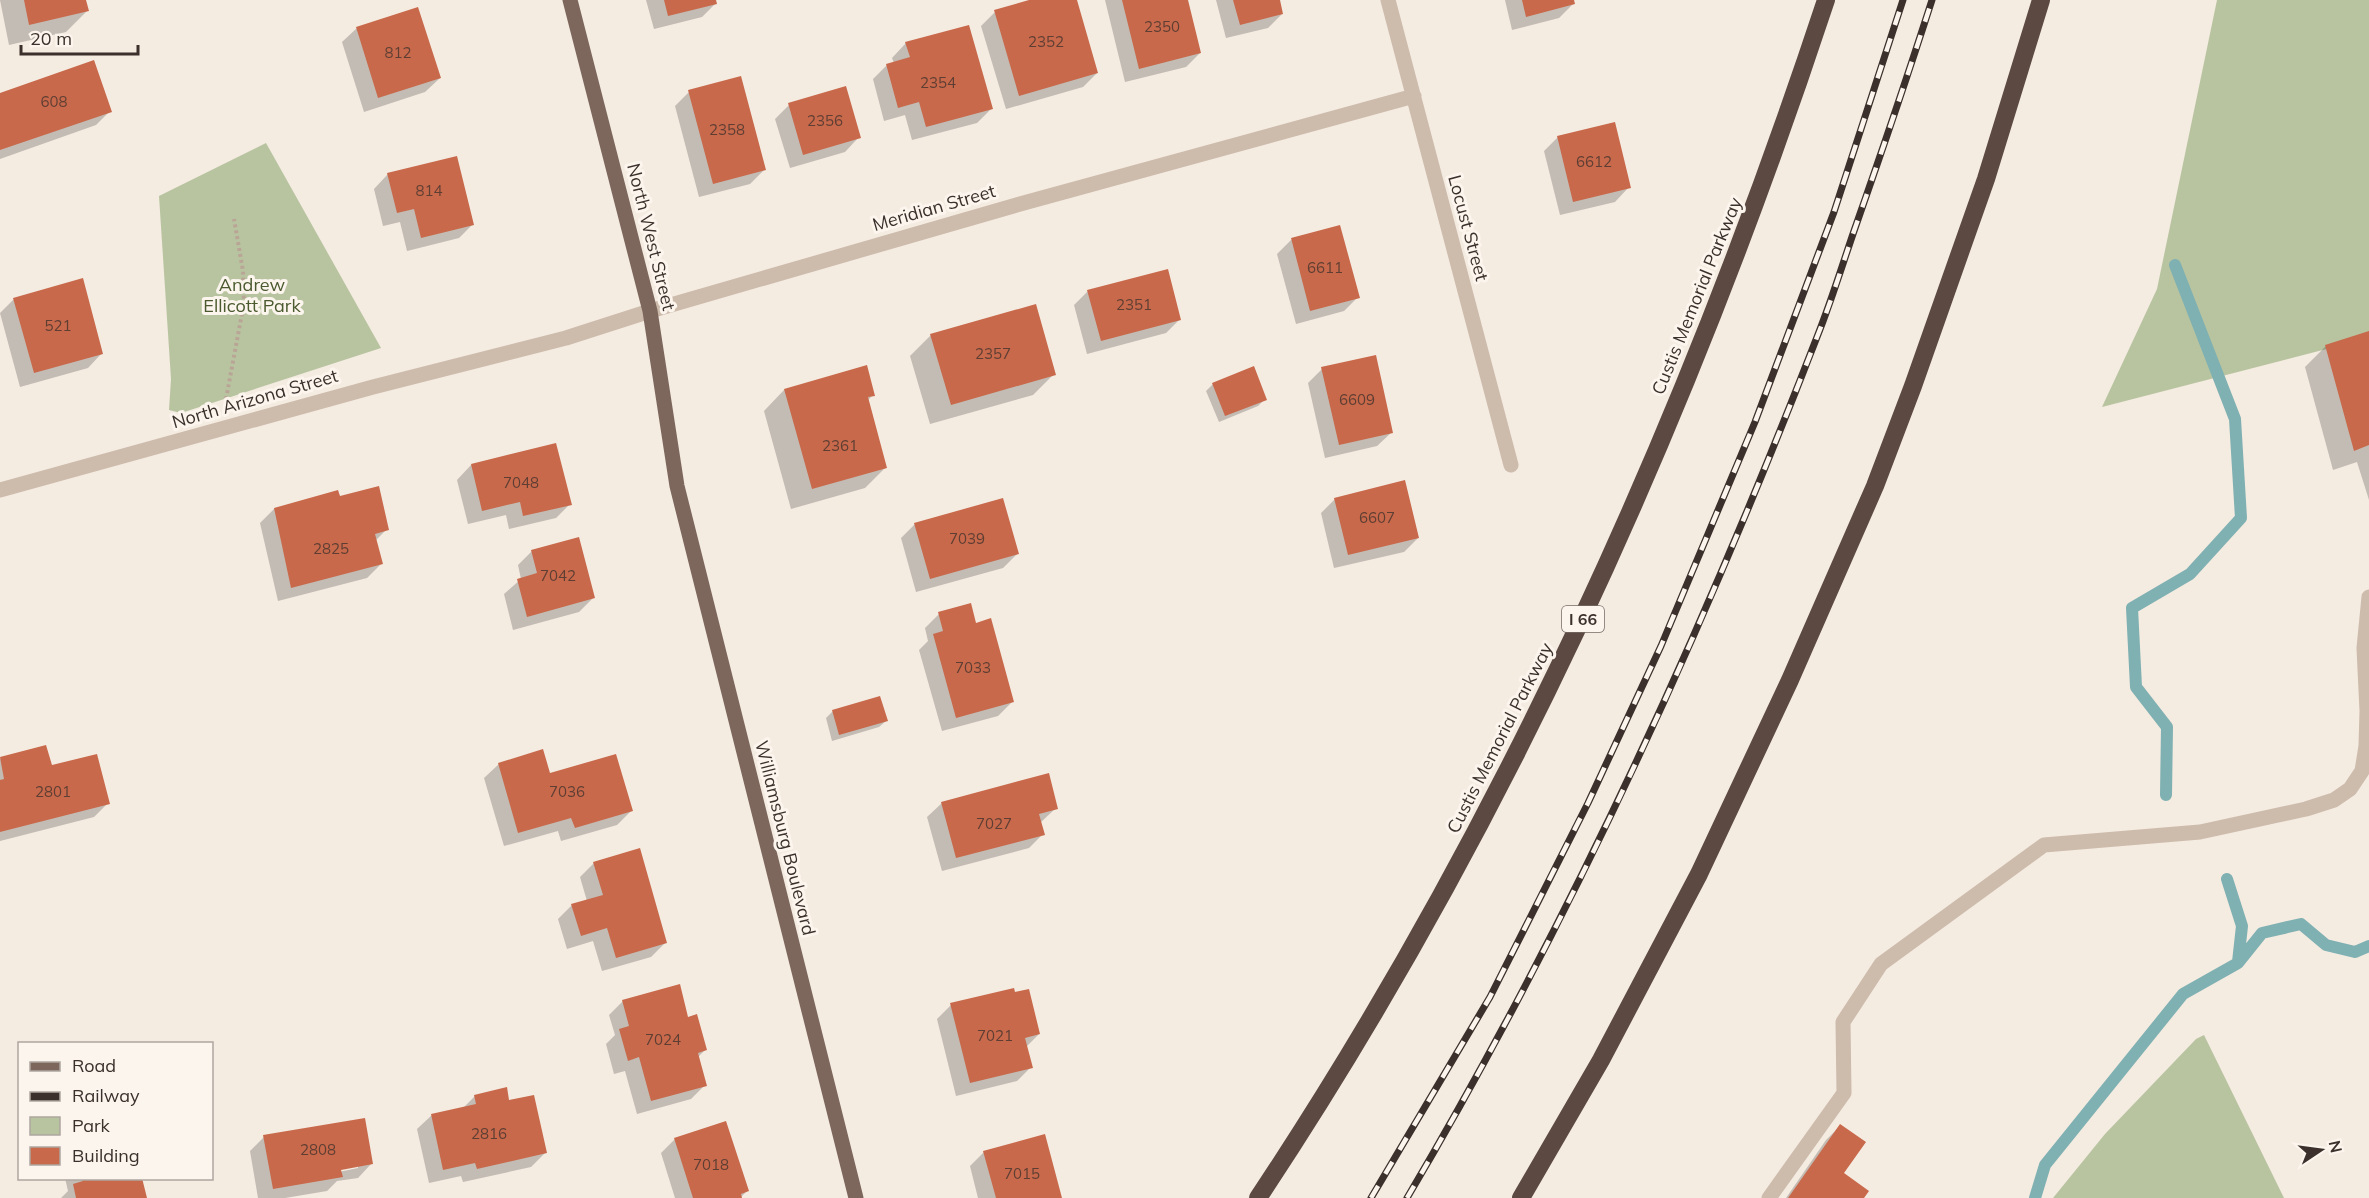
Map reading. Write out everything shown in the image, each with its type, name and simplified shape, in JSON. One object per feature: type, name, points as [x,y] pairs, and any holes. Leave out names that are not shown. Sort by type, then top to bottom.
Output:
[{"type":"highway","name":"Custis Memorial Parkway","points":[[1258,1198],[1313,1116],[1422,933],[1483,820],[1566,655],[1655,456],[1728,277],[1769,167],[1826,0]]},
{"type":"highway","points":[[1521,1198],[1601,1060],[1700,874],[1790,680],[1875,486],[1979,200],[2041,0]]},
{"type":"main road","name":"North West Street","points":[[570,0],[650,311],[677,486]]},
{"type":"main road","name":"Williamsburg Boulevard","points":[[677,486],[856,1198]]},
{"type":"street","name":"Locust Street","points":[[1388,0],[1511,465]]},
{"type":"street","name":"Meridian Street","points":[[467,362],[566,338],[650,311],[1008,207],[1414,96]]},
{"type":"street","name":"North Arizona Street","points":[[0,490],[467,362]]},
{"type":"street","points":[[1769,1198],[1844,1093],[1843,1022],[1881,964],[2044,844],[2200,832],[2306,809],[2334,800],[2350,789],[2362,771],[2366,746],[2364,648],[2369,597]]},
{"type":"path","points":[[220,429],[231,380],[243,303],[243,271],[234,219]]},
{"type":"green space","points":[[2217,0],[2369,0],[2369,338],[2102,407],[2157,289]]},
{"type":"green space","name":"Andrew Ellicott Park","points":[[266,143],[381,348],[181,413],[169,410],[171,379],[159,196]]},
{"type":"green space","points":[[2204,1035],[2284,1198],[2053,1198],[2105,1134],[2196,1039]]},
{"type":"building","points":[[24,0],[86,0],[89,11],[29,25]]},
{"type":"building","points":[[664,0],[716,0],[717,4],[668,16]]},
{"type":"building","points":[[1029,0],[1077,0],[1098,73],[1019,96],[994,10]]},
{"type":"building","points":[[1122,0],[1188,0],[1201,53],[1139,69]]},
{"type":"building","points":[[1233,0],[1280,0],[1283,14],[1240,25]]},
{"type":"building","points":[[1522,0],[1574,0],[1575,4],[1526,17]]},
{"type":"building","points":[[418,7],[441,78],[378,98],[356,27]]},
{"type":"building","points":[[969,25],[993,109],[926,127],[919,102],[898,108],[886,64],[910,57],[905,42]]},
{"type":"building","points":[[94,60],[112,112],[0,150],[0,93]]},
{"type":"building","points":[[741,76],[766,170],[713,184],[688,90]]},
{"type":"building","points":[[846,86],[861,138],[803,155],[788,103]]},
{"type":"building","points":[[1615,122],[1631,188],[1573,202],[1557,136]]},
{"type":"building","points":[[457,156],[474,225],[421,238],[414,209],[397,213],[387,173]]},
{"type":"building","points":[[1340,225],[1360,298],[1310,311],[1291,238]]},
{"type":"building","points":[[1168,269],[1181,320],[1101,341],[1087,290]]},
{"type":"building","points":[[83,278],[103,354],[34,373],[13,298]]},
{"type":"building","points":[[1036,304],[1056,375],[951,405],[930,334]]},
{"type":"building","points":[[2369,331],[2369,445],[2354,451],[2325,345]]},
{"type":"building","points":[[1376,355],[1393,433],[1339,445],[1321,367]]},
{"type":"building","points":[[867,365],[875,396],[868,397],[887,468],[812,489],[784,389]]},
{"type":"building","points":[[1254,366],[1267,400],[1225,416],[1212,383]]},
{"type":"building","points":[[556,443],[572,505],[523,516],[520,502],[482,511],[471,464]]},
{"type":"building","points":[[1405,480],[1419,538],[1348,555],[1334,498]]},
{"type":"building","points":[[379,486],[389,530],[375,534],[383,564],[291,588],[274,508],[338,490],[340,496]]},
{"type":"building","points":[[1003,498],[1019,554],[930,579],[914,523]]},
{"type":"building","points":[[579,537],[595,598],[527,617],[517,579],[537,573],[531,550]]},
{"type":"building","points":[[971,603],[976,623],[991,618],[1014,702],[956,718],[933,634],[943,631],[938,612]]},
{"type":"building","points":[[880,696],[888,721],[839,735],[832,710]]},
{"type":"building","points":[[46,745],[52,765],[97,754],[110,804],[0,832],[0,780],[4,779],[0,757]]},
{"type":"building","points":[[543,749],[550,773],[616,754],[633,811],[575,828],[571,818],[518,833],[498,763]]},
{"type":"building","points":[[1049,773],[1058,809],[1039,814],[1045,835],[956,858],[941,802]]},
{"type":"building","points":[[640,848],[667,943],[616,958],[607,928],[581,936],[571,904],[603,895],[593,862]]},
{"type":"building","points":[[680,984],[688,1017],[697,1014],[707,1050],[698,1053],[707,1086],[651,1101],[639,1057],[628,1061],[619,1029],[629,1026],[622,1000]]},
{"type":"building","points":[[1014,988],[1015,992],[1029,989],[1040,1034],[1025,1038],[1033,1068],[970,1083],[950,1003]]},
{"type":"building","points":[[507,1087],[509,1100],[534,1095],[547,1153],[477,1169],[475,1163],[443,1170],[431,1114],[476,1104],[474,1095]]},
{"type":"building","points":[[365,1118],[373,1164],[341,1170],[343,1177],[273,1189],[263,1135]]},
{"type":"building","points":[[726,1121],[749,1191],[741,1194],[742,1198],[693,1198],[674,1138]]},
{"type":"building","points":[[1840,1124],[1866,1142],[1844,1173],[1869,1191],[1864,1198],[1788,1198]]},
{"type":"building","points":[[1045,1134],[1062,1198],[996,1198],[983,1151]]},
{"type":"building","points":[[142,1180],[147,1198],[76,1198],[73,1184],[83,1181]]},
{"type":"waterway","points":[[2166,795],[2167,727],[2136,687],[2132,608],[2190,574],[2241,518],[2235,419],[2175,265]]},
{"type":"waterway","points":[[2227,879],[2242,926],[2238,962]]},
{"type":"waterway","points":[[2035,1198],[2045,1165],[2183,994],[2238,963],[2262,933],[2301,924],[2326,945],[2355,952],[2369,946]]},
{"type":"railway","points":[[1371,1198],[1490,997],[1588,803],[1661,646],[1755,422],[1834,212],[1903,0]]},
{"type":"railway","points":[[1407,1198],[1466,1095],[1578,883],[1679,668],[1773,448],[1822,324],[1932,0]]}]
